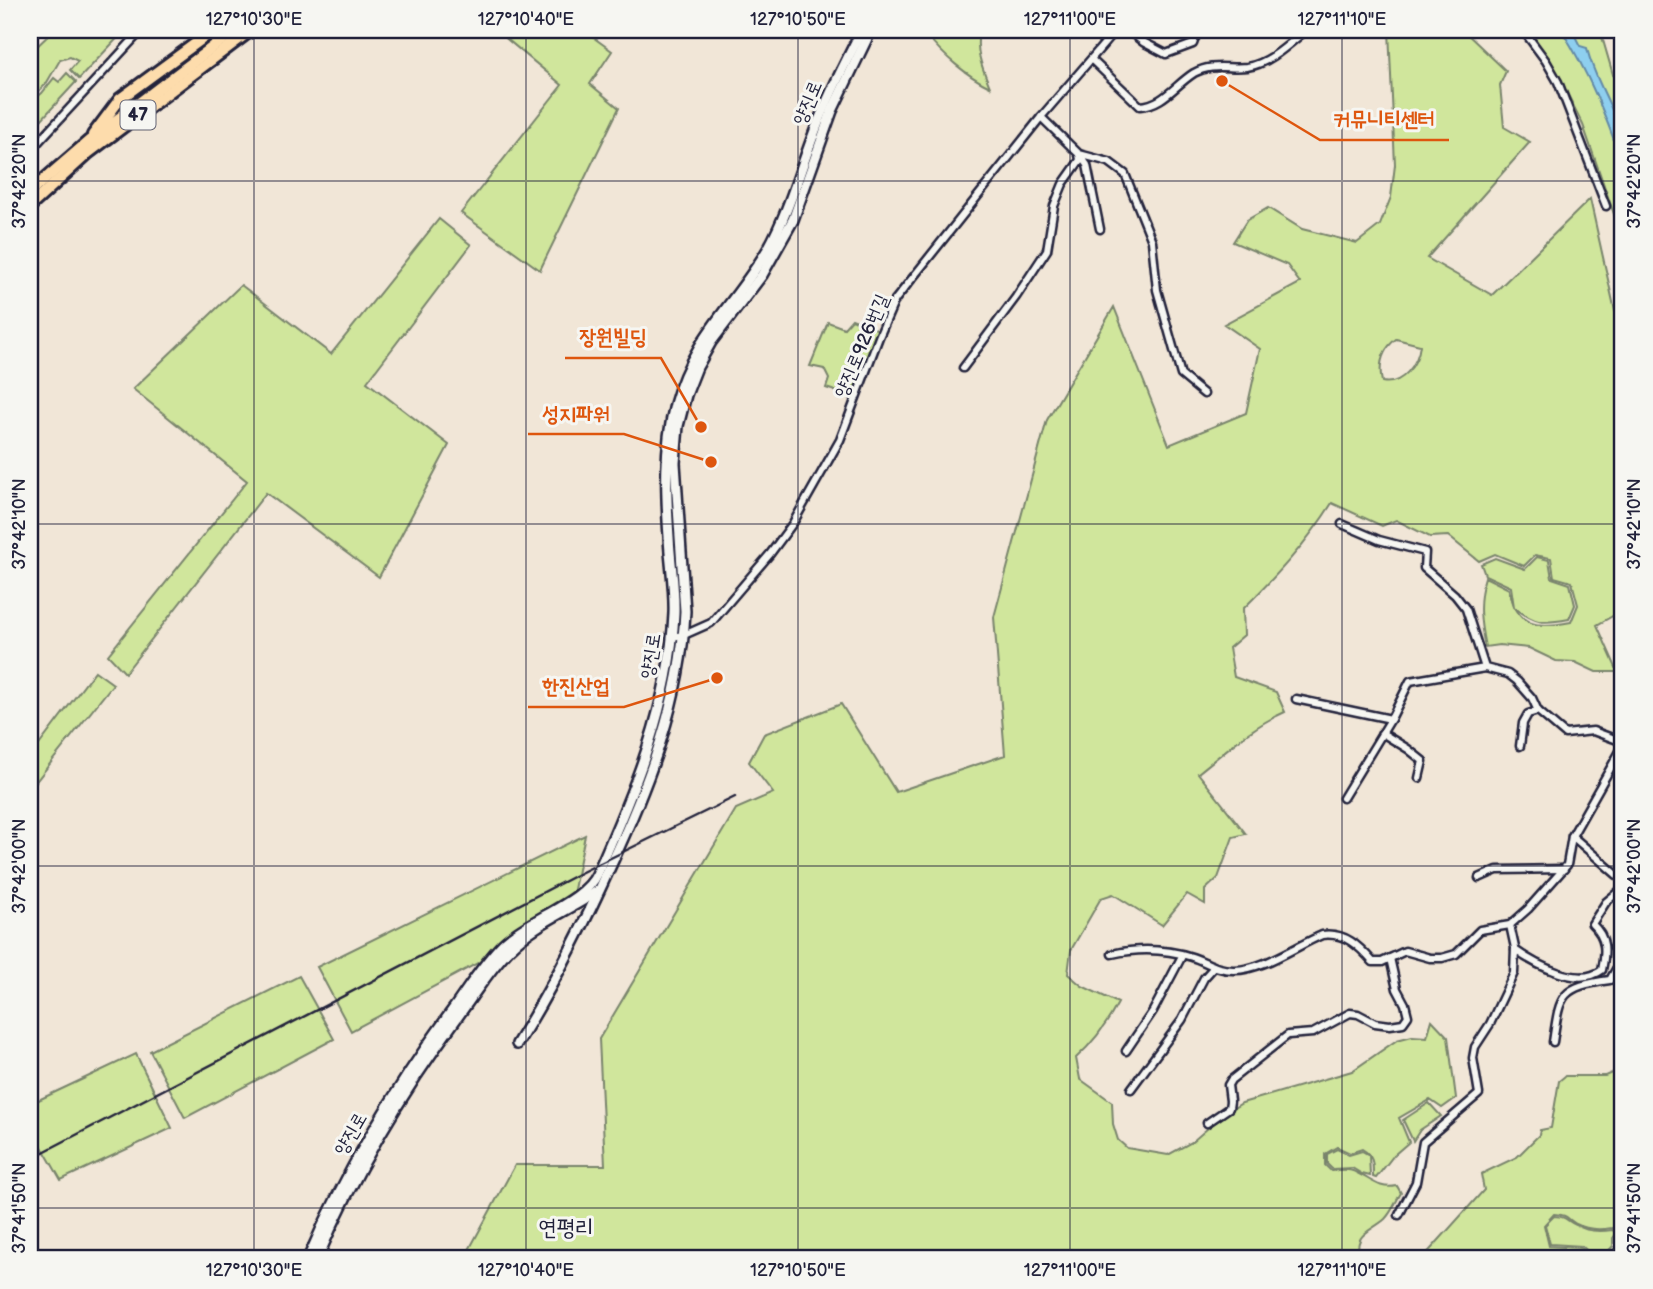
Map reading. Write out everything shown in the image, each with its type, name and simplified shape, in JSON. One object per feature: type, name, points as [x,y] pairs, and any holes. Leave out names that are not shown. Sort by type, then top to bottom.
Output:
[{"type":"highway","points":[[89,141],[120,99],[214,30]]},
{"type":"highway","name":"47","points":[[30,192],[89,141],[235,30]]},
{"type":"highway","name":"47","points":[[30,206],[88,153],[251,30]]},
{"type":"main road","name":"양진로","points":[[308,1259],[339,1190],[383,1112],[403,1079],[482,970],[503,944],[523,928],[575,898],[594,880],[635,788],[662,696],[674,595],[667,455],[676,402],[699,345],[767,249],[786,210],[819,119],[862,30]]},
{"type":"main road","name":"양진로","points":[[517,1044],[554,984],[634,815],[675,696],[685,611],[675,463],[678,425],[686,395],[711,342],[762,275],[793,219],[832,111],[871,30]]},
{"type":"main road","name":"양진로","points":[[317,1259],[346,1194],[410,1083],[489,973],[510,947],[600,889]]},
{"type":"street","points":[[30,151],[142,30]]},
{"type":"street","name":"양진로926번길","points":[[671,637],[684,635],[711,623],[793,523],[840,440],[895,300],[1041,117],[1116,30]]},
{"type":"street","points":[[1128,30],[1143,42],[1166,54],[1193,44],[1198,30]]},
{"type":"street","points":[[1092,60],[1140,106],[1154,106],[1195,72],[1214,66],[1248,67],[1266,61],[1306,30]]},
{"type":"street","points":[[1523,30],[1558,82],[1606,206]]},
{"type":"street","points":[[1620,30],[1623,41]]},
{"type":"street","points":[[1041,117],[1087,165],[1100,229]]},
{"type":"street","points":[[962,368],[1016,298],[1047,250],[1054,206],[1063,184],[1080,160],[1079,154]]},
{"type":"street","points":[[1079,154],[1109,162],[1125,174],[1152,241],[1157,290],[1181,375],[1204,394]]},
{"type":"street","points":[[1342,524],[1379,540],[1424,552],[1424,568],[1455,595],[1466,609],[1485,668]]},
{"type":"street","points":[[1112,954],[1148,949],[1192,957],[1213,968],[1233,970],[1254,968],[1322,935],[1334,933],[1360,947],[1373,962],[1382,962],[1405,951],[1430,958],[1456,954],[1480,930],[1510,925],[1564,869],[1572,836],[1623,744],[1593,731],[1565,734],[1538,711],[1532,698],[1508,674],[1485,668],[1410,681],[1391,719],[1343,799]]},
{"type":"street","points":[[1296,699],[1391,719]]},
{"type":"street","points":[[1520,746],[1523,723],[1528,714],[1538,711]]},
{"type":"street","points":[[1382,733],[1423,761],[1419,778]]},
{"type":"street","points":[[1572,836],[1617,875]]},
{"type":"street","points":[[1479,878],[1497,870],[1564,869]]},
{"type":"street","points":[[1516,950],[1565,975],[1597,973],[1602,970],[1606,951],[1604,940],[1592,924],[1606,902],[1623,888]]},
{"type":"street","points":[[1399,1215],[1416,1182],[1423,1142],[1479,1094],[1473,1058],[1475,1047],[1514,972],[1516,950],[1510,925]]},
{"type":"street","points":[[1126,1051],[1153,1012],[1182,956]]},
{"type":"street","points":[[1553,1042],[1559,1003],[1573,989],[1590,982],[1610,980],[1623,957]]},
{"type":"street","points":[[1207,1123],[1228,1108],[1228,1086],[1231,1080],[1289,1035],[1313,1033],[1350,1013],[1375,1023],[1403,1023],[1408,1016],[1397,989],[1390,958]]},
{"type":"street","points":[[1131,1089],[1182,1020],[1204,978],[1213,968]]},
{"type":"green space","points":[[54,30],[125,30],[79,79],[70,70],[78,61],[70,57],[60,60],[46,84],[30,100],[30,53]]},
{"type":"green space","points":[[496,30],[583,30],[612,51],[590,84],[619,108],[540,270],[461,213],[562,85]]},
{"type":"green space","points":[[928,30],[979,30],[979,52],[990,87],[947,57],[927,35]]},
{"type":"green space","points":[[1389,30],[1463,30],[1506,71],[1500,85],[1504,127],[1530,142],[1427,258],[1492,295],[1590,199],[1615,311],[1623,309],[1623,610],[1597,625],[1618,672],[1596,672],[1575,662],[1556,661],[1529,648],[1499,645],[1485,647],[1480,612],[1485,577],[1509,589],[1517,611],[1530,622],[1548,625],[1571,622],[1578,605],[1572,582],[1554,577],[1551,558],[1535,555],[1524,566],[1495,554],[1479,561],[1448,536],[1430,537],[1396,520],[1382,526],[1332,503],[1290,559],[1243,609],[1244,635],[1229,648],[1234,677],[1276,692],[1285,712],[1250,732],[1198,773],[1246,834],[1233,837],[1218,878],[1205,890],[1205,904],[1187,894],[1162,925],[1113,894],[1101,898],[1071,950],[1068,974],[1082,986],[1118,1003],[1100,1032],[1076,1058],[1080,1079],[1112,1102],[1113,1124],[1118,1140],[1127,1148],[1168,1155],[1192,1142],[1224,1114],[1242,1103],[1352,1071],[1397,1040],[1412,1036],[1427,1037],[1432,1020],[1448,1037],[1456,1098],[1442,1108],[1430,1100],[1399,1118],[1409,1142],[1394,1155],[1376,1178],[1373,1177],[1371,1158],[1362,1149],[1350,1153],[1337,1147],[1325,1154],[1325,1165],[1331,1171],[1352,1171],[1380,1185],[1397,1186],[1401,1193],[1387,1216],[1361,1238],[1359,1259],[464,1259],[515,1165],[605,1165],[599,1039],[736,809],[773,793],[749,762],[764,734],[841,704],[896,792],[1005,755],[994,617],[1047,420],[1114,307],[1169,445],[1246,413],[1260,349],[1224,324],[1300,283],[1287,265],[1233,242],[1247,220],[1268,208],[1302,229],[1357,243],[1380,225],[1391,197],[1395,165]],"holes":[[[1396,339],[1420,345],[1408,372],[1396,381],[1382,382],[1382,358],[1391,343]]]},
{"type":"green space","points":[[1530,30],[1600,30],[1623,109],[1623,240],[1583,125],[1560,79]]},
{"type":"green space","points":[[67,73],[76,82],[30,132],[30,103],[54,78],[59,82]]},
{"type":"green space","points":[[439,219],[471,245],[367,382],[449,445],[379,577],[266,493],[125,673],[108,655],[247,481],[133,389],[241,285],[331,354]]},
{"type":"green space","points":[[852,319],[879,330],[853,397],[826,388],[829,379],[824,369],[810,366],[828,322],[844,328]]},
{"type":"green space","points":[[1537,557],[1549,560],[1552,578],[1570,584],[1575,605],[1569,619],[1546,622],[1528,617],[1514,607],[1511,587],[1485,575],[1481,564],[1495,558],[1525,569]]},
{"type":"green space","points":[[95,671],[113,684],[30,789],[30,757]]},
{"type":"green space","points":[[585,835],[569,914],[351,1031],[317,967]]},
{"type":"green space","points":[[299,976],[334,1039],[185,1118],[150,1051]]},
{"type":"green space","points":[[136,1054],[172,1128],[61,1180],[30,1126],[30,1104]]},
{"type":"green space","points":[[1623,1068],[1623,1227],[1620,1233],[1612,1228],[1585,1227],[1559,1214],[1554,1214],[1544,1225],[1549,1246],[1581,1248],[1595,1259],[1422,1259],[1484,1190],[1481,1174],[1517,1157],[1539,1135],[1540,1130],[1551,1128],[1559,1081],[1565,1076],[1605,1076]]},
{"type":"green space","points":[[1429,1103],[1441,1116],[1420,1130],[1413,1141],[1403,1120]]},
{"type":"green space","points":[[1337,1149],[1349,1155],[1362,1151],[1369,1155],[1370,1176],[1352,1168],[1332,1169],[1327,1164],[1327,1154]]},
{"type":"green space","points":[[1554,1216],[1589,1230],[1612,1230],[1617,1233],[1613,1238],[1613,1246],[1604,1256],[1595,1258],[1582,1246],[1550,1244],[1545,1225]]},
{"type":"green space","points":[[1615,1248],[1623,1253],[1623,1259],[1595,1259],[1606,1257]]},
{"type":"water","points":[[1558,30],[1572,30],[1580,46],[1587,48],[1622,137],[1623,165],[1589,80],[1572,47],[1562,31]]},
{"type":"waterway","points":[[1574,30],[1620,31]]},
{"type":"railway","points":[[30,1159],[584,871],[735,797]]},
{"type":"place","name":"커뮤니티센터","points":[[1222,81]]},
{"type":"place","name":"장원빌딩","points":[[701,427]]},
{"type":"place","name":"성지파워","points":[[711,462]]},
{"type":"place","name":"한진산업","points":[[717,678]]},
{"type":"district","name":"연평리","points":[[566,1228]]}]
